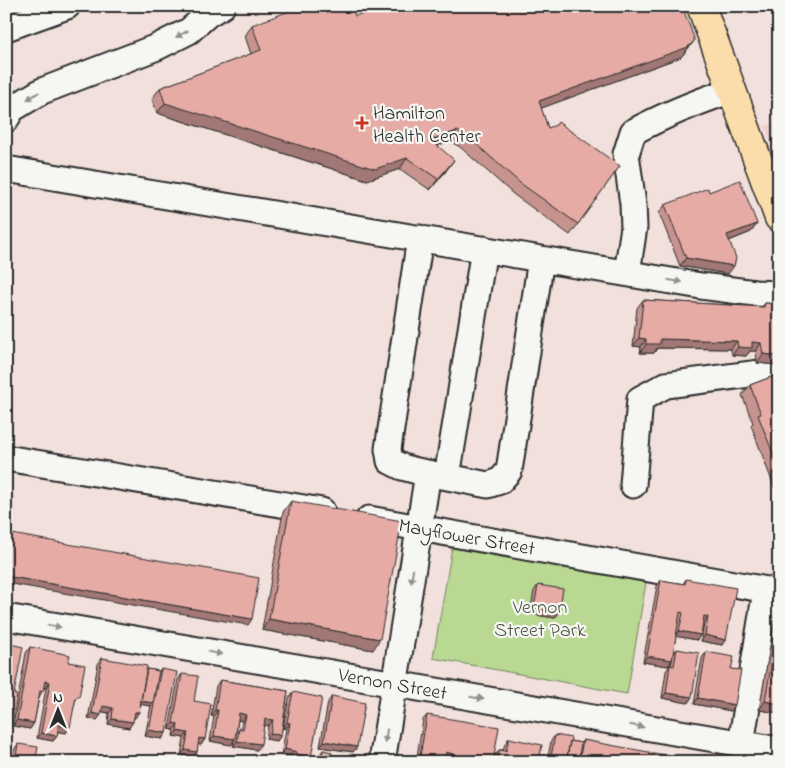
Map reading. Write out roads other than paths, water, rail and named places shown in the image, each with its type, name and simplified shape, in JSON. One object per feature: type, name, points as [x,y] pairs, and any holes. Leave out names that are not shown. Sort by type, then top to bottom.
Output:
[{"type":"main road","points":[[701,6],[779,218]]},
{"type":"street","points":[[6,28],[67,6]]},
{"type":"street","points":[[6,119],[12,109],[42,91],[158,47],[189,31],[208,14],[222,6]]},
{"type":"street","points":[[626,273],[634,227],[633,204],[626,154],[633,132],[657,118],[732,90]]},
{"type":"street","points":[[6,168],[702,286],[779,294]]},
{"type":"street","points":[[420,238],[388,449],[390,461],[402,467],[488,485],[500,481],[509,471],[541,259]]},
{"type":"street","points":[[382,762],[420,528],[438,475],[484,249]]},
{"type":"street","points":[[633,485],[640,400],[666,385],[779,369]]},
{"type":"street","name":"Mayflower Street","points":[[6,458],[346,515],[772,591]]},
{"type":"street","points":[[741,744],[772,591]]},
{"type":"street","name":"Vernon Street","points":[[6,618],[779,750]]},
{"type":"place","name":"Hamilton Health Center","points":[[362,123]]},
{"type":"park label","name":"Vernon Street Park","points":[[540,618]]}]
